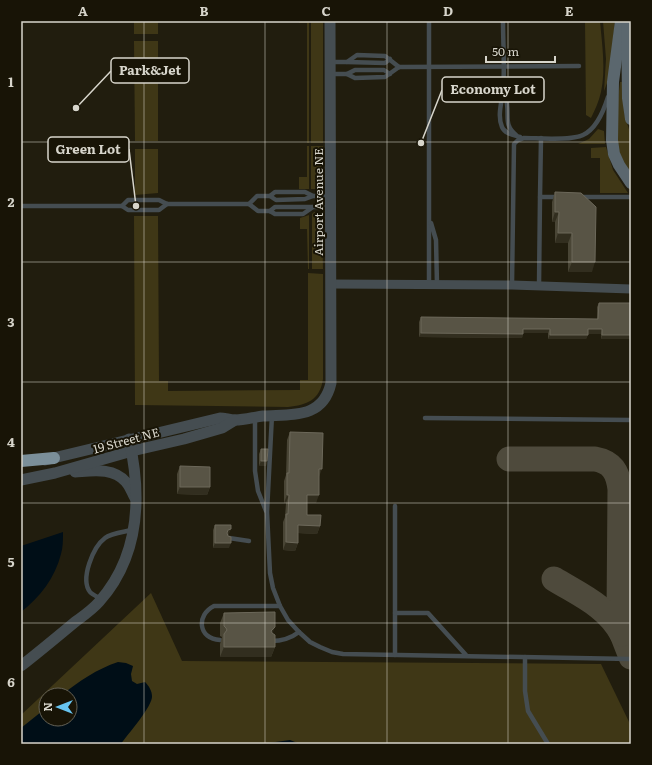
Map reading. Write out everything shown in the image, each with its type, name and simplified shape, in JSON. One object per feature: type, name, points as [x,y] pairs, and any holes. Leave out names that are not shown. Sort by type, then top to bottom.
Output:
[{"type":"highway","points":[[21,461],[54,458]]},
{"type":"main road","points":[[625,22],[613,82],[612,140],[614,154],[619,165],[631,183]]},
{"type":"main road","points":[[625,22],[628,98],[631,119]]},
{"type":"street","name":"Airport Avenue NE","points":[[330,21],[331,383]]},
{"type":"street","points":[[331,284],[512,285],[631,289]]},
{"type":"street","name":"19 Street NE","points":[[21,466],[220,418],[235,420],[255,416],[295,415],[312,410],[322,403],[329,391],[331,383]]},
{"type":"street","name":"19 Street NE","points":[[21,480],[55,474],[132,451],[222,428],[235,420]]},
{"type":"street","points":[[21,666],[101,600],[127,559],[134,529],[136,500],[136,473],[129,439]]},
{"type":"street","points":[[55,474],[104,471],[111,472],[126,481],[136,500]]},
{"type":"lane","points":[[429,21],[430,219],[436,240],[433,285]]},
{"type":"lane","points":[[503,21],[503,90],[501,102],[501,121],[502,128],[508,134],[522,137],[541,138],[573,138],[583,136],[595,124],[605,105],[613,82]]},
{"type":"lane","points":[[625,22],[631,40]]},
{"type":"lane","points":[[330,62],[346,62],[357,55],[385,56],[399,67]]},
{"type":"lane","points":[[330,74],[347,74],[355,78],[367,78],[385,77],[399,67],[579,66]]},
{"type":"lane","points":[[347,74],[355,70],[384,70],[390,74]]},
{"type":"lane","points":[[512,285],[514,148],[516,141],[522,137]]},
{"type":"lane","points":[[539,286],[541,138]]},
{"type":"lane","points":[[270,196],[275,192],[305,192],[313,196]]},
{"type":"lane","points":[[249,204],[258,196],[270,196],[276,200],[287,200],[305,199],[313,196],[330,196]]},
{"type":"lane","points":[[540,197],[567,197]]},
{"type":"lane","points":[[573,197],[631,197]]},
{"type":"lane","points":[[122,206],[128,200],[159,200],[167,204],[249,204],[258,211],[270,211],[275,214],[303,214],[313,207],[330,207]]},
{"type":"lane","points":[[21,206],[122,206],[128,210],[159,210],[167,204]]},
{"type":"lane","points":[[255,416],[255,471],[258,491],[267,512]]},
{"type":"lane","points":[[272,416],[267,512],[270,573],[273,588],[280,606],[288,620],[310,642],[332,652],[343,654],[631,659]]},
{"type":"lane","points":[[425,418],[631,420]]},
{"type":"lane","points":[[395,506],[395,655]]},
{"type":"lane","points":[[101,600],[90,592],[88,585],[88,568],[91,558],[97,546],[105,538],[134,529]]},
{"type":"lane","points":[[229,538],[249,541]]},
{"type":"lane","points":[[220,640],[214,640],[208,636],[201,623],[207,610],[214,606],[280,606]]},
{"type":"lane","points":[[395,613],[428,613],[466,655]]},
{"type":"lane","points":[[271,641],[281,641],[299,632]]},
{"type":"lane","points":[[525,657],[525,691],[528,711],[548,744]]},
{"type":"shaded area","points":[[134,21],[158,21],[158,34],[134,34]]},
{"type":"shaded area","points":[[299,21],[309,21],[309,143],[307,143],[307,23],[299,23]]},
{"type":"shaded area","points":[[311,21],[323,21],[323,143],[311,143]]},
{"type":"shaded area","points":[[585,21],[600,21],[603,57],[601,92],[591,118],[586,115]]},
{"type":"shaded area","points":[[603,21],[615,21],[609,78],[604,91],[606,59]]},
{"type":"shaded area","points":[[134,41],[158,41],[158,141],[135,141]]},
{"type":"shaded area","points":[[620,82],[623,82],[624,113],[631,136],[631,175],[620,155],[618,148],[616,129]]},
{"type":"shaded area","points":[[598,129],[604,131],[605,144],[578,144],[589,139]]},
{"type":"shaded area","points":[[307,146],[309,146],[309,189],[299,189],[299,177],[307,177]]},
{"type":"shaded area","points":[[311,146],[323,146],[322,185],[317,189],[311,189]]},
{"type":"shaded area","points":[[606,147],[613,170],[628,193],[600,193],[600,158],[591,158],[591,148]]},
{"type":"shaded area","points":[[135,149],[158,149],[158,193],[135,195]]},
{"type":"shaded area","points":[[314,212],[319,213],[322,218],[323,269],[312,269],[312,214]]},
{"type":"shaded area","points":[[309,215],[308,269],[307,229],[300,229],[300,218]]},
{"type":"shaded area","points":[[134,216],[158,216],[159,381],[168,381],[168,391],[300,390],[300,380],[308,380],[308,273],[323,274],[323,379],[316,397],[307,403],[288,407],[135,405]]},
{"type":"shaded area","points":[[63,532],[62,551],[51,579],[34,600],[21,612],[21,546]]},
{"type":"shaded area","points":[[151,593],[182,661],[601,664],[631,726],[631,744],[21,744],[21,715],[38,699],[38,727],[78,727],[78,687],[51,687]]},
{"type":"shaded area","points":[[118,662],[133,666],[131,674],[132,681],[137,684],[145,682],[150,689],[152,696],[151,701],[144,713],[121,744],[21,744],[21,728],[38,714],[38,727],[78,727],[78,687],[72,687],[103,668]]},
{"type":"shaded area","points":[[290,740],[300,744],[261,744]]},
{"type":"building","points":[[555,192],[581,193],[596,207],[595,262],[572,262],[572,233],[558,233],[559,212],[555,212]]},
{"type":"building","points":[[599,303],[631,303],[631,335],[602,335],[602,329],[588,329],[588,335],[550,335],[550,329],[523,329],[523,334],[421,333],[421,317],[598,319]]},
{"type":"building","points":[[290,432],[323,433],[322,469],[319,469],[319,495],[307,495],[307,515],[321,515],[320,526],[298,525],[298,543],[286,542],[286,514],[288,514],[289,495],[287,495],[287,473],[289,473]]},
{"type":"building","points":[[261,449],[268,449],[267,461],[261,461]]},
{"type":"building","points":[[180,466],[210,467],[210,487],[180,487]]},
{"type":"building","points":[[215,525],[231,525],[231,529],[228,530],[227,533],[228,536],[231,537],[231,543],[215,543]]},
{"type":"building","points":[[275,612],[275,627],[271,631],[275,635],[275,647],[224,647],[224,634],[227,630],[224,626],[224,613]]},
{"type":"taxiway","points":[[509,459],[595,459],[601,460],[610,465],[616,473],[620,489],[619,615],[622,634],[631,657]]},
{"type":"taxiway","points":[[554,579],[583,596],[601,609],[616,624],[622,634]]},
{"type":"place","name":"Park&Jet","points":[[76,108]]},
{"type":"place","name":"Economy Lot","points":[[421,143]]},
{"type":"place","name":"Green Lot","points":[[136,206]]}]
